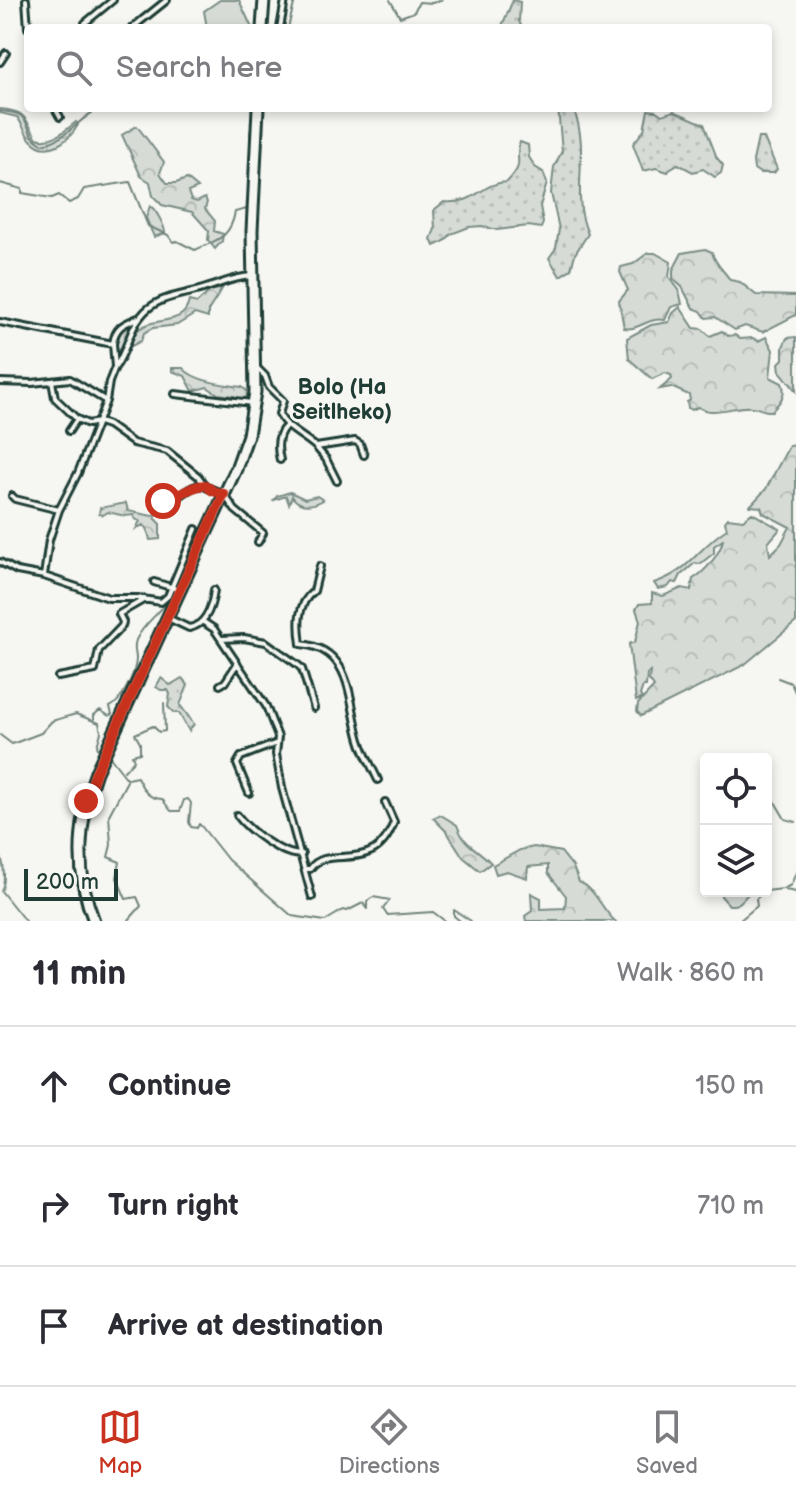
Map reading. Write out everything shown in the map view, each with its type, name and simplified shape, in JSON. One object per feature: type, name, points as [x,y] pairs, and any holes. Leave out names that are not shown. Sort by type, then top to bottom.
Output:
[{"type":"main road","points":[[262,24],[264,0]]},
{"type":"main road","points":[[94,921],[84,889],[80,852],[86,801],[96,772],[168,618],[176,589],[242,454],[254,404],[252,276],[258,112]]},
{"type":"street","points":[[26,0],[28,24]]},
{"type":"street","points":[[85,23],[113,0]]},
{"type":"street","points":[[281,24],[285,0]]},
{"type":"street","points":[[137,24],[165,1]]},
{"type":"street","points":[[0,62],[6,53]]},
{"type":"street","points":[[57,112],[60,117]]},
{"type":"street","points":[[115,367],[113,344],[119,327],[169,297],[206,288],[230,278],[252,276]]},
{"type":"street","points":[[44,576],[49,540],[59,510],[99,422],[109,382],[125,353],[138,318]]},
{"type":"street","points":[[0,322],[113,344]]},
{"type":"street","points":[[254,365],[265,376],[271,390],[283,401],[279,414],[286,426],[300,432],[316,447],[337,481]]},
{"type":"street","points":[[0,382],[70,379],[106,401]]},
{"type":"street","points":[[52,381],[55,398],[77,419],[88,424],[99,422],[133,443],[167,451],[205,485],[224,494],[235,510],[263,533],[258,542]]},
{"type":"street","points":[[175,394],[254,404]]},
{"type":"street","points":[[69,431],[77,419]]},
{"type":"street","points":[[280,460],[279,438],[286,426]]},
{"type":"street","points":[[316,447],[355,441],[360,444],[364,455]]},
{"type":"street","points":[[156,506],[163,501],[174,500],[194,486],[205,485]]},
{"type":"street","points":[[12,496],[59,510]]},
{"type":"street","points":[[0,562],[17,571],[44,576],[109,598],[161,602],[176,589],[196,529]]},
{"type":"street","points":[[320,566],[314,591],[302,605],[299,627],[301,644],[320,647],[342,669],[360,739],[378,780]]},
{"type":"street","points":[[154,582],[176,589]]},
{"type":"street","points":[[168,618],[194,628],[210,611],[214,590]]},
{"type":"street","points":[[58,677],[95,670],[99,650],[122,626],[119,614],[145,599]]},
{"type":"street","points":[[202,621],[214,629],[266,706],[278,737],[276,754],[282,788],[312,897]]},
{"type":"street","points":[[221,639],[244,638],[266,642],[298,665],[314,708]]},
{"type":"street","points":[[220,685],[237,664]]},
{"type":"street","points":[[249,793],[237,764],[241,757],[277,743]]},
{"type":"street","points":[[306,869],[323,858],[361,857],[382,844],[394,822],[385,802]]},
{"type":"street","points":[[237,815],[250,831],[284,852],[297,856],[302,854]]},
{"type":"green space","points":[[220,0],[239,0],[250,24],[206,24],[204,11]]},
{"type":"green space","points":[[513,0],[520,2],[520,24],[503,24]]},
{"type":"green space","points":[[0,109],[20,114],[37,138],[53,138],[76,122],[78,125],[63,142],[44,148],[31,140],[17,117],[0,113]]},
{"type":"green space","points":[[558,112],[574,112],[581,141],[580,202],[588,234],[575,254],[571,269],[560,276],[549,258],[556,248],[559,229],[551,193],[554,167],[562,151]]},
{"type":"green space","points":[[648,112],[662,115],[676,112],[704,124],[717,158],[723,165],[721,173],[715,177],[703,169],[693,172],[678,164],[668,172],[656,168],[643,171],[633,144],[644,130]]},
{"type":"green space","points":[[137,126],[164,162],[160,173],[167,183],[187,179],[198,188],[188,192],[191,200],[197,202],[205,198],[205,209],[215,221],[214,231],[223,234],[222,241],[215,249],[208,240],[209,231],[192,212],[162,205],[153,196],[150,182],[141,176],[122,135]]},
{"type":"green space","points":[[758,138],[764,138],[777,169],[774,173],[760,173],[754,169]]},
{"type":"green space","points":[[520,142],[528,145],[529,157],[535,167],[543,172],[547,183],[540,206],[541,228],[528,226],[497,230],[469,227],[451,234],[434,246],[431,239],[435,229],[434,210],[444,202],[464,200],[490,186],[507,182],[518,165]]},
{"type":"green space","points":[[150,206],[160,218],[165,233],[154,237],[146,218]]},
{"type":"green space","points":[[705,249],[712,252],[730,280],[740,282],[756,295],[796,296],[796,315],[763,332],[745,326],[735,330],[715,317],[706,318],[701,311],[693,308],[682,287],[673,279],[673,270],[682,253]]},
{"type":"green space","points":[[648,253],[655,253],[671,262],[669,277],[679,290],[682,304],[671,307],[665,320],[624,328],[619,301],[628,290],[620,272],[621,267],[633,264]]},
{"type":"green space","points":[[222,289],[208,311],[208,318],[195,314],[177,325],[153,328],[144,333],[141,341],[124,350],[116,348],[120,332],[128,324],[138,330],[175,318],[186,309],[189,301],[197,303],[211,290]]},
{"type":"green space","points":[[680,307],[694,328],[702,329],[710,336],[722,331],[740,339],[753,338],[758,341],[766,337],[773,350],[770,377],[782,383],[784,391],[772,411],[752,407],[710,411],[698,407],[692,410],[688,408],[689,395],[671,387],[660,389],[672,379],[671,375],[665,373],[652,379],[629,359],[627,338],[651,325],[669,322]]},
{"type":"green space","points":[[796,337],[796,391],[780,371],[779,363],[783,359],[787,338]]},
{"type":"green space","points":[[172,368],[183,368],[210,382],[242,387],[247,391],[246,399],[218,394],[207,387],[193,391],[185,376],[172,371]]},
{"type":"green space","points":[[796,445],[796,622],[744,665],[641,716],[637,711],[638,704],[654,687],[649,680],[650,672],[640,695],[642,698],[636,701],[629,644],[635,642],[640,621],[636,609],[639,604],[652,603],[652,593],[663,596],[682,588],[691,590],[693,579],[711,562],[723,540],[714,546],[714,553],[700,564],[695,563],[677,583],[672,582],[668,587],[658,589],[654,583],[685,566],[727,529],[725,522],[728,518],[743,520],[752,513],[780,529],[768,543],[770,555],[781,544],[790,527],[763,513],[761,507],[750,506],[766,489],[789,446]]},
{"type":"green space","points":[[290,492],[305,499],[317,496],[323,500],[306,505],[298,503],[292,496],[289,504],[286,496],[274,500]]},
{"type":"green space","points":[[126,503],[128,511],[152,516],[157,513],[155,518],[160,523],[160,539],[150,540],[143,525],[136,529],[140,521],[133,515],[99,514],[100,508]]},
{"type":"green space","points":[[161,678],[170,685],[182,678],[188,685],[180,705],[194,724],[189,731],[179,713],[168,707],[168,690],[156,687]]},
{"type":"green space","points":[[441,815],[457,825],[467,842],[491,863],[480,871],[463,857],[447,832],[433,818]]},
{"type":"green space","points":[[534,847],[561,852],[573,867],[579,882],[590,889],[615,921],[526,921],[525,916],[532,911],[531,893],[541,898],[541,909],[565,908],[566,896],[548,873],[548,865],[528,867],[527,878],[507,871],[496,874],[493,865],[520,850]]},
{"type":"green space","points":[[722,897],[745,897],[739,903],[729,905]]},
{"type":"waterway","points":[[289,24],[295,0]]},
{"type":"waterway","points":[[390,0],[400,17],[414,12],[419,2],[442,0]]},
{"type":"waterway","points":[[0,111],[21,116],[33,137],[42,144],[65,134],[94,112]]},
{"type":"waterway","points":[[251,158],[253,121]]},
{"type":"waterway","points":[[250,168],[250,189]]},
{"type":"waterway","points":[[0,183],[22,189],[22,193],[52,198],[59,195],[69,203],[78,199],[84,189],[130,182],[148,226],[168,235],[173,242],[195,250],[226,233],[235,212],[247,209],[249,199]]},
{"type":"waterway","points":[[176,587],[198,537]]},
{"type":"waterway","points":[[94,719],[100,710],[109,716],[112,714],[110,707],[123,693],[133,671],[136,640],[174,591]]},
{"type":"waterway","points":[[778,678],[791,683],[796,694]]},
{"type":"waterway","points":[[124,771],[134,760],[132,755],[140,753],[140,743],[135,734],[153,726],[159,732],[165,731],[164,703]]},
{"type":"waterway","points":[[0,735],[12,744],[41,733],[52,721],[76,714],[99,723],[99,751],[79,814],[76,835],[76,878],[87,921]]},
{"type":"waterway","points":[[109,756],[127,779],[137,777],[146,792],[162,799],[171,811],[180,811],[184,800],[188,799],[191,803],[191,827],[197,828],[199,824],[228,860],[292,916],[325,921],[363,903],[367,909],[367,901],[373,897],[390,900],[383,909],[387,915],[433,912],[445,921]]},
{"type":"waterway","points":[[127,781],[109,815],[111,845],[108,857],[120,862],[117,878],[126,899],[137,897],[141,906],[128,921]]},
{"type":"waterway","points":[[772,799],[785,819],[796,822]]},
{"type":"waterway","points":[[0,855],[4,873],[1,891],[25,921]]},
{"type":"waterway","points":[[772,890],[791,885],[796,872]]},
{"type":"waterway","points":[[785,890],[796,892]]},
{"type":"waterway","points":[[739,921],[757,906],[758,897]]},
{"type":"waterway","points":[[460,921],[454,916],[454,910],[471,921]]},
{"type":"district","name":"Bolo (Ha Seitlheko)","points":[[342,398]]},
{"type":"route","points":[[86,801],[96,772],[224,494],[199,485],[186,489],[174,500],[163,501]]}]
